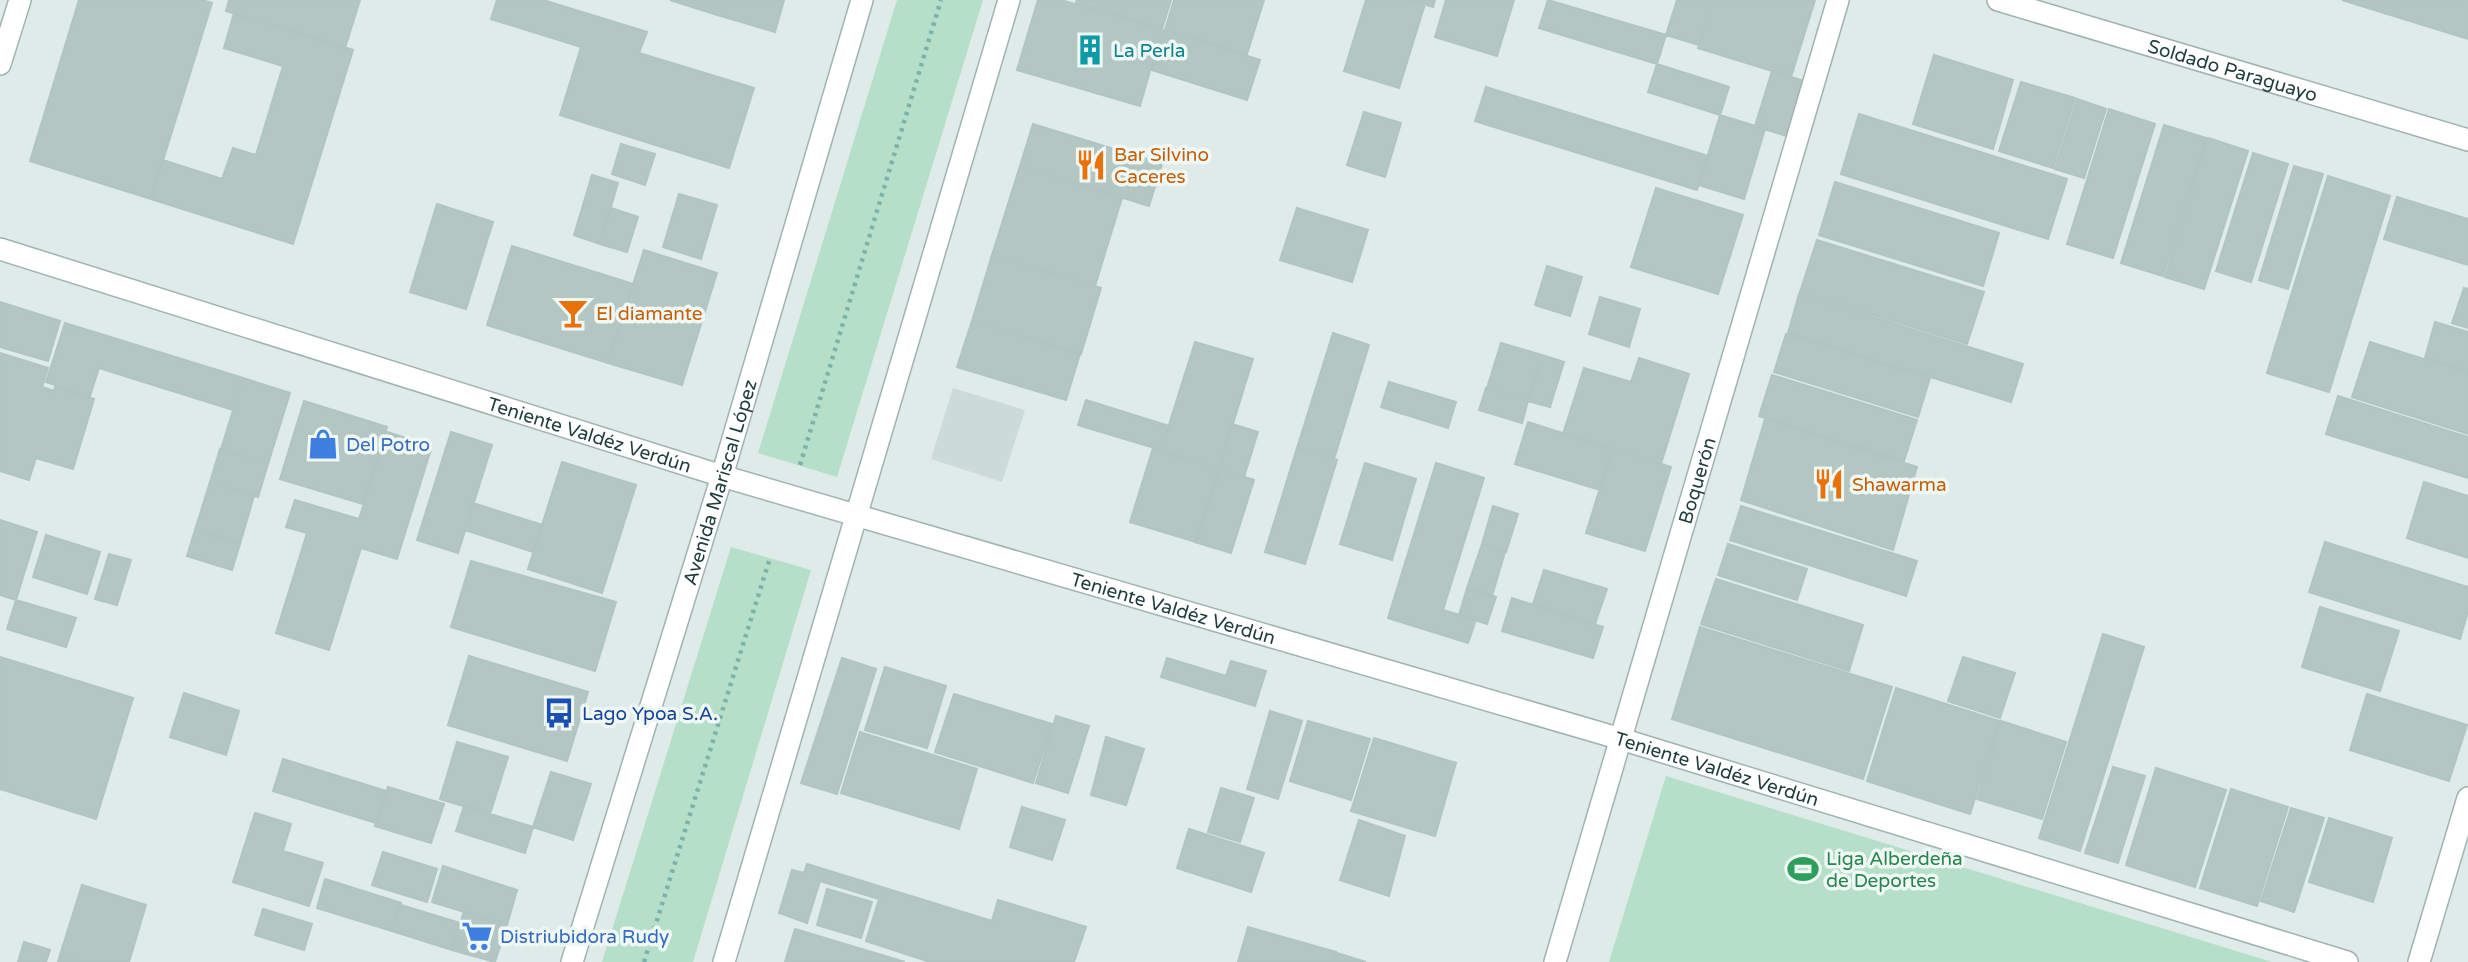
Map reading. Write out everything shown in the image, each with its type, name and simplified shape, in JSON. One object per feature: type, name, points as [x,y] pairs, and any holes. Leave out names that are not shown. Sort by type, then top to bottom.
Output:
[{"type":"street","points":[[0,64],[20,0]]},
{"type":"street","name":"Avenida Mariscal López","points":[[572,962],[722,476],[862,0]]},
{"type":"street","points":[[724,962],[1009,0]]},
{"type":"street","name":"Boquerón","points":[[1555,962],[1838,0]]},
{"type":"street","name":"Soldado Paraguayo","points":[[1998,0],[2468,140]]},
{"type":"street","name":"Teniente Valdéz Verdún","points":[[0,249],[722,476],[1621,738],[2347,962]]},
{"type":"street","points":[[2419,962],[2468,798]]},
{"type":"path","points":[[800,466],[941,0]]},
{"type":"path","points":[[644,962],[770,558]]},
{"type":"shaded area","points":[[953,388],[1025,410],[1002,482],[931,459]]},
{"type":"green space","points":[[897,0],[983,0],[837,477],[758,453]]},
{"type":"green space","points":[[731,547],[811,570],[693,962],[602,962]]},
{"type":"green space","name":"Liga Alberdeña de Deportes","points":[[1666,776],[2272,962],[1609,962]]},
{"type":"building","points":[[79,0],[202,0],[212,3],[151,199],[30,161]]},
{"type":"building","points":[[229,0],[360,0],[345,48],[226,11]]},
{"type":"building","points":[[497,0],[543,0],[647,32],[639,53],[754,88],[729,168],[560,115],[581,47],[491,19]]},
{"type":"building","points":[[670,0],[719,0],[714,14]]},
{"type":"building","points":[[719,0],[784,0],[775,32],[714,14]]},
{"type":"building","name":"La Perla","points":[[1038,0],[1061,0],[1162,29],[1140,106],[1017,70]]},
{"type":"building","points":[[1077,0],[1171,0],[1162,29],[1076,3]]},
{"type":"building","points":[[1174,0],[1264,0],[1247,54],[1165,30]]},
{"type":"building","points":[[1366,0],[1410,0],[1425,4],[1399,88],[1344,71]]},
{"type":"building","points":[[1410,0],[1435,0],[1433,7]]},
{"type":"building","points":[[1446,0],[1514,0],[1497,56],[1435,37]]},
{"type":"building","points":[[1548,0],[1666,35],[1657,64],[1539,28]]},
{"type":"building","points":[[1677,0],[1713,0],[1699,45],[1666,35]]},
{"type":"building","points":[[1713,0],[1815,0],[1791,77],[1698,48]]},
{"type":"building","points":[[2342,0],[2468,0],[2468,39]]},
{"type":"building","points":[[234,13],[353,50],[293,244],[151,199],[163,160],[222,179],[233,148],[256,155],[283,66],[224,48]]},
{"type":"building","points":[[1164,30],[1260,60],[1247,100],[1152,70]]},
{"type":"building","points":[[1934,55],[2013,80],[1993,149],[1913,124]]},
{"type":"building","points":[[1657,64],[1729,87],[1720,115],[1648,92]]},
{"type":"building","points":[[1772,71],[1807,82],[1790,137],[1755,126]]},
{"type":"building","points":[[2021,82],[2075,98],[2053,168],[1999,151]]},
{"type":"building","points":[[1486,87],[1708,156],[1697,190],[1475,121]]},
{"type":"building","points":[[2077,99],[2106,109],[2084,178],[2055,169]]},
{"type":"building","points":[[2109,109],[2155,124],[2113,258],[2067,244]]},
{"type":"building","points":[[1364,112],[1401,123],[1385,177],[1347,165]]},
{"type":"building","points":[[1859,114],[2067,179],[2048,239],[1841,174]]},
{"type":"building","points":[[1720,115],[1765,129],[1744,199],[1699,185]]},
{"type":"building","name":"Bar Silvino Caceres","points":[[1033,124],[1162,164],[1149,206],[1020,166]]},
{"type":"building","points":[[2164,125],[2206,138],[2163,276],[2121,263]]},
{"type":"building","points":[[2208,138],[2248,151],[2204,289],[2165,277]]},
{"type":"building","points":[[621,144],[655,154],[645,185],[612,174]]},
{"type":"building","points":[[2253,153],[2288,164],[2251,282],[2216,271]]},
{"type":"building","points":[[1020,166],[1122,198],[1095,286],[992,255]]},
{"type":"building","points":[[2294,166],[2323,174],[2288,289],[2259,280]]},
{"type":"building","points":[[592,175],[618,183],[600,244],[574,235]]},
{"type":"building","points":[[2328,176],[2390,196],[2329,392],[2267,373]]},
{"type":"building","points":[[1835,182],[1999,233],[1983,286],[1819,235]]},
{"type":"building","points":[[1656,188],[1743,215],[1718,294],[1631,267]]},
{"type":"building","points":[[679,194],[717,205],[701,259],[663,247]]},
{"type":"building","points":[[2397,197],[2468,219],[2468,265],[2384,239]]},
{"type":"building","points":[[437,204],[493,222],[466,309],[410,292]]},
{"type":"building","points":[[611,208],[638,217],[627,252],[600,244]]},
{"type":"building","points":[[1297,208],[1368,230],[1352,282],[1280,260]]},
{"type":"building","points":[[1817,240],[1984,292],[1967,344],[1800,292]]},
{"type":"building","points":[[512,246],[633,284],[608,363],[487,325]]},
{"type":"building","points":[[644,250],[717,273],[682,385],[608,363]]},
{"type":"building","points":[[992,255],[1101,288],[1081,354],[972,321]]},
{"type":"building","points":[[1547,266],[1582,277],[1570,316],[1535,305]]},
{"type":"building","points":[[2464,288],[2468,289],[2468,328],[2452,323]]},
{"type":"building","points":[[1799,294],[2023,364],[2011,402],[1788,333]]},
{"type":"building","points":[[1600,297],[1640,309],[1629,347],[1589,334]]},
{"type":"building","points":[[0,302],[60,321],[48,361],[0,347]]},
{"type":"building","points":[[972,321],[1080,354],[1066,400],[957,367]]},
{"type":"building","points":[[2435,322],[2468,332],[2468,371],[2425,358]]},
{"type":"building","points":[[65,323],[243,378],[233,410],[99,368],[90,396],[46,382]]},
{"type":"building","points":[[1333,333],[1369,345],[1334,459],[1297,448]]},
{"type":"building","points":[[1786,334],[1930,378],[1918,417],[1774,372]]},
{"type":"building","points":[[1195,342],[1253,359],[1219,469],[1161,450]]},
{"type":"building","points":[[2370,342],[2468,373],[2468,434],[2352,397]]},
{"type":"building","points":[[1501,343],[1542,355],[1528,401],[1487,388]]},
{"type":"building","points":[[0,353],[48,368],[42,387],[54,391],[55,387],[94,399],[73,469],[36,458],[29,480],[0,471]]},
{"type":"building","points":[[1542,355],[1564,362],[1550,407],[1528,401]]},
{"type":"building","points":[[1639,358],[1689,374],[1661,464],[1563,434],[1584,368],[1631,382]]},
{"type":"building","points":[[1772,375],[1917,420],[1904,461],[1759,416]]},
{"type":"building","points":[[243,378],[290,393],[268,464],[221,449]]},
{"type":"building","points":[[1389,382],[1456,402],[1448,428],[1381,407]]},
{"type":"building","points":[[1486,388],[1528,401],[1522,423],[1479,410]]},
{"type":"building","points":[[2338,396],[2468,437],[2468,478],[2326,434]]},
{"type":"building","points":[[1086,400],[1169,426],[1161,450],[1078,425]]},
{"type":"building","points":[[304,401],[387,427],[363,504],[280,479]]},
{"type":"building","name":"Shawarma","points":[[1765,419],[1917,467],[1893,550],[1741,500]]},
{"type":"building","points":[[1528,422],[1612,449],[1600,490],[1515,464]]},
{"type":"building","points":[[1232,424],[1258,432],[1244,477],[1219,469]]},
{"type":"building","points":[[387,432],[432,446],[397,559],[361,548],[329,650],[276,633],[307,533],[286,527],[295,500],[359,519]]},
{"type":"building","points":[[451,432],[492,445],[458,553],[417,540]]},
{"type":"building","points":[[1153,448],[1219,469],[1196,542],[1130,522]]},
{"type":"building","points":[[1297,448],[1337,460],[1305,564],[1265,552]]},
{"type":"building","points":[[220,449],[268,464],[258,497],[210,482]]},
{"type":"building","points":[[1612,449],[1671,467],[1645,551],[1586,533]]},
{"type":"building","points":[[562,462],[636,485],[602,593],[528,569]]},
{"type":"building","points":[[1365,463],[1416,479],[1392,560],[1340,544]]},
{"type":"building","points":[[1436,463],[1484,478],[1443,610],[1476,620],[1468,643],[1388,618]]},
{"type":"building","points":[[1219,469],[1254,480],[1231,553],[1195,542]]},
{"type":"building","points":[[210,482],[254,496],[240,544],[195,530]]},
{"type":"building","points":[[2424,482],[2468,496],[2468,558],[2407,538]]},
{"type":"building","points":[[473,503],[542,525],[533,552],[465,530]]},
{"type":"building","points":[[1493,506],[1518,514],[1506,552],[1482,544]]},
{"type":"building","points":[[1741,506],[1917,561],[1906,596],[1730,540]]},
{"type":"building","points":[[0,520],[37,532],[16,600],[0,595]]},
{"type":"building","points":[[195,530],[240,544],[232,570],[187,556]]},
{"type":"building","points":[[46,535],[100,552],[87,594],[33,577]]},
{"type":"building","points":[[2325,542],[2468,587],[2468,611],[2460,639],[2309,592]]},
{"type":"building","points":[[1482,544],[1505,552],[1492,596],[1467,588]]},
{"type":"building","points":[[1728,544],[1807,569],[1797,600],[1718,575]]},
{"type":"building","points":[[109,554],[131,560],[117,605],[95,599]]},
{"type":"building","points":[[471,561],[616,602],[595,671],[451,627]]},
{"type":"building","points":[[1544,570],[1607,589],[1595,624],[1533,604]]},
{"type":"building","points":[[1716,579],[1863,625],[1849,671],[1701,624]]},
{"type":"building","points":[[1467,588],[1496,597],[1487,624],[1459,615]]},
{"type":"building","points":[[1512,598],[1603,627],[1593,658],[1502,631]]},
{"type":"building","points":[[16,600],[76,618],[66,647],[7,629]]},
{"type":"building","points":[[2320,607],[2399,631],[2380,691],[2302,667]]},
{"type":"building","points":[[1700,627],[1892,687],[1863,779],[1672,719]]},
{"type":"building","points":[[2103,634],[2144,647],[2080,851],[2039,838]]},
{"type":"building","points":[[469,656],[588,692],[567,761],[448,725]]},
{"type":"building","points":[[0,657],[133,698],[96,819],[0,789]]},
{"type":"building","points":[[1963,657],[2015,673],[2000,718],[1948,701]]},
{"type":"building","points":[[842,658],[876,669],[837,794],[801,783]]},
{"type":"building","points":[[1167,658],[1226,676],[1231,661],[1266,671],[1255,706],[1161,677]]},
{"type":"building","points":[[885,667],[946,686],[927,748],[865,730]]},
{"type":"building","points":[[1896,688],[1999,721],[1970,814],[1867,781]]},
{"type":"building","points":[[184,693],[239,711],[226,755],[170,737]]},
{"type":"building","points":[[954,694],[1052,724],[1033,783],[935,752]]},
{"type":"building","points":[[2367,694],[2467,725],[2449,781],[2350,750]]},
{"type":"building","points":[[1270,711],[1302,721],[1278,799],[1247,789]]},
{"type":"building","points":[[1056,716],[1089,726],[1068,793],[1036,783]]},
{"type":"building","points":[[1308,721],[1370,739],[1351,800],[1290,781]]},
{"type":"building","points":[[2001,721],[2066,742],[2042,819],[1977,799]]},
{"type":"building","points":[[860,732],[977,769],[959,829],[841,793]]},
{"type":"building","points":[[1106,737],[1144,749],[1126,805],[1091,795]]},
{"type":"building","points":[[1374,738],[1456,763],[1435,836],[1351,811]]},
{"type":"building","points":[[457,742],[508,757],[490,814],[440,799]]},
{"type":"building","points":[[283,759],[386,791],[376,823],[273,791]]},
{"type":"building","points":[[2113,767],[2145,776],[2118,863],[2085,853]]},
{"type":"building","points":[[2156,768],[2226,790],[2195,887],[2126,865]]},
{"type":"building","points":[[551,772],[591,784],[573,840],[533,827]]},
{"type":"building","points":[[388,787],[444,804],[431,843],[375,826]]},
{"type":"building","points":[[1221,788],[1254,798],[1240,842],[1208,832]]},
{"type":"building","points":[[2231,789],[2288,807],[2257,906],[2200,888]]},
{"type":"building","points":[[464,806],[533,827],[525,853],[456,831]]},
{"type":"building","points":[[1022,807],[1065,820],[1052,860],[1010,847]]},
{"type":"building","points":[[2291,808],[2324,818],[2294,912],[2261,901]]},
{"type":"building","points":[[255,813],[291,824],[283,851],[323,863],[309,906],[233,882]]},
{"type":"building","points":[[2329,818],[2392,838],[2373,902],[2309,882]]},
{"type":"building","points":[[1359,820],[1405,836],[1389,896],[1340,880]]},
{"type":"building","points":[[1189,829],[1264,853],[1251,892],[1177,868]]},
{"type":"building","points":[[383,852],[437,869],[427,902],[372,885]]},
{"type":"building","points":[[807,864],[992,921],[998,900],[1086,927],[1074,962],[930,962],[866,941],[879,899],[820,881],[807,923],[779,913],[792,870],[804,873]]},
{"type":"building","points":[[443,866],[517,890],[507,925],[432,902]]},
{"type":"building","points":[[325,879],[401,903],[392,931],[317,908]]},
{"type":"building","points":[[82,885],[146,905],[129,962],[82,962],[60,955]]},
{"type":"building","points":[[827,889],[872,902],[861,938],[817,925]]},
{"type":"building","points":[[401,905],[460,923],[452,950],[392,931]]},
{"type":"building","points":[[263,909],[312,924],[304,950],[255,935]]},
{"type":"building","points":[[464,911],[507,925],[495,962],[452,950]]},
{"type":"building","points":[[1248,927],[1336,952],[1333,962],[1238,962]]},
{"type":"building","points":[[795,929],[905,962],[785,962]]},
{"type":"building","points":[[24,942],[50,950],[46,962],[18,962]]},
{"type":"building","points":[[1337,953],[1366,962],[1335,962]]},
{"type":"building","points":[[60,955],[82,962],[58,962]]},
{"type":"place","name":"La Perla","points":[[1090,50]]},
{"type":"place","name":"Bar Silvino Caceres","points":[[1091,165]]},
{"type":"place","name":"El diamante","points":[[573,313]]},
{"type":"place","name":"Del Potro","points":[[323,444]]},
{"type":"place","name":"Shawarma","points":[[1829,484]]},
{"type":"place","name":"Lago Ypoa S.A.","points":[[559,713]]},
{"type":"place","name":"Liga Alberdeña de Deportes","points":[[1803,869]]},
{"type":"place","name":"Distriubidora Rudy","points":[[477,936]]}]
